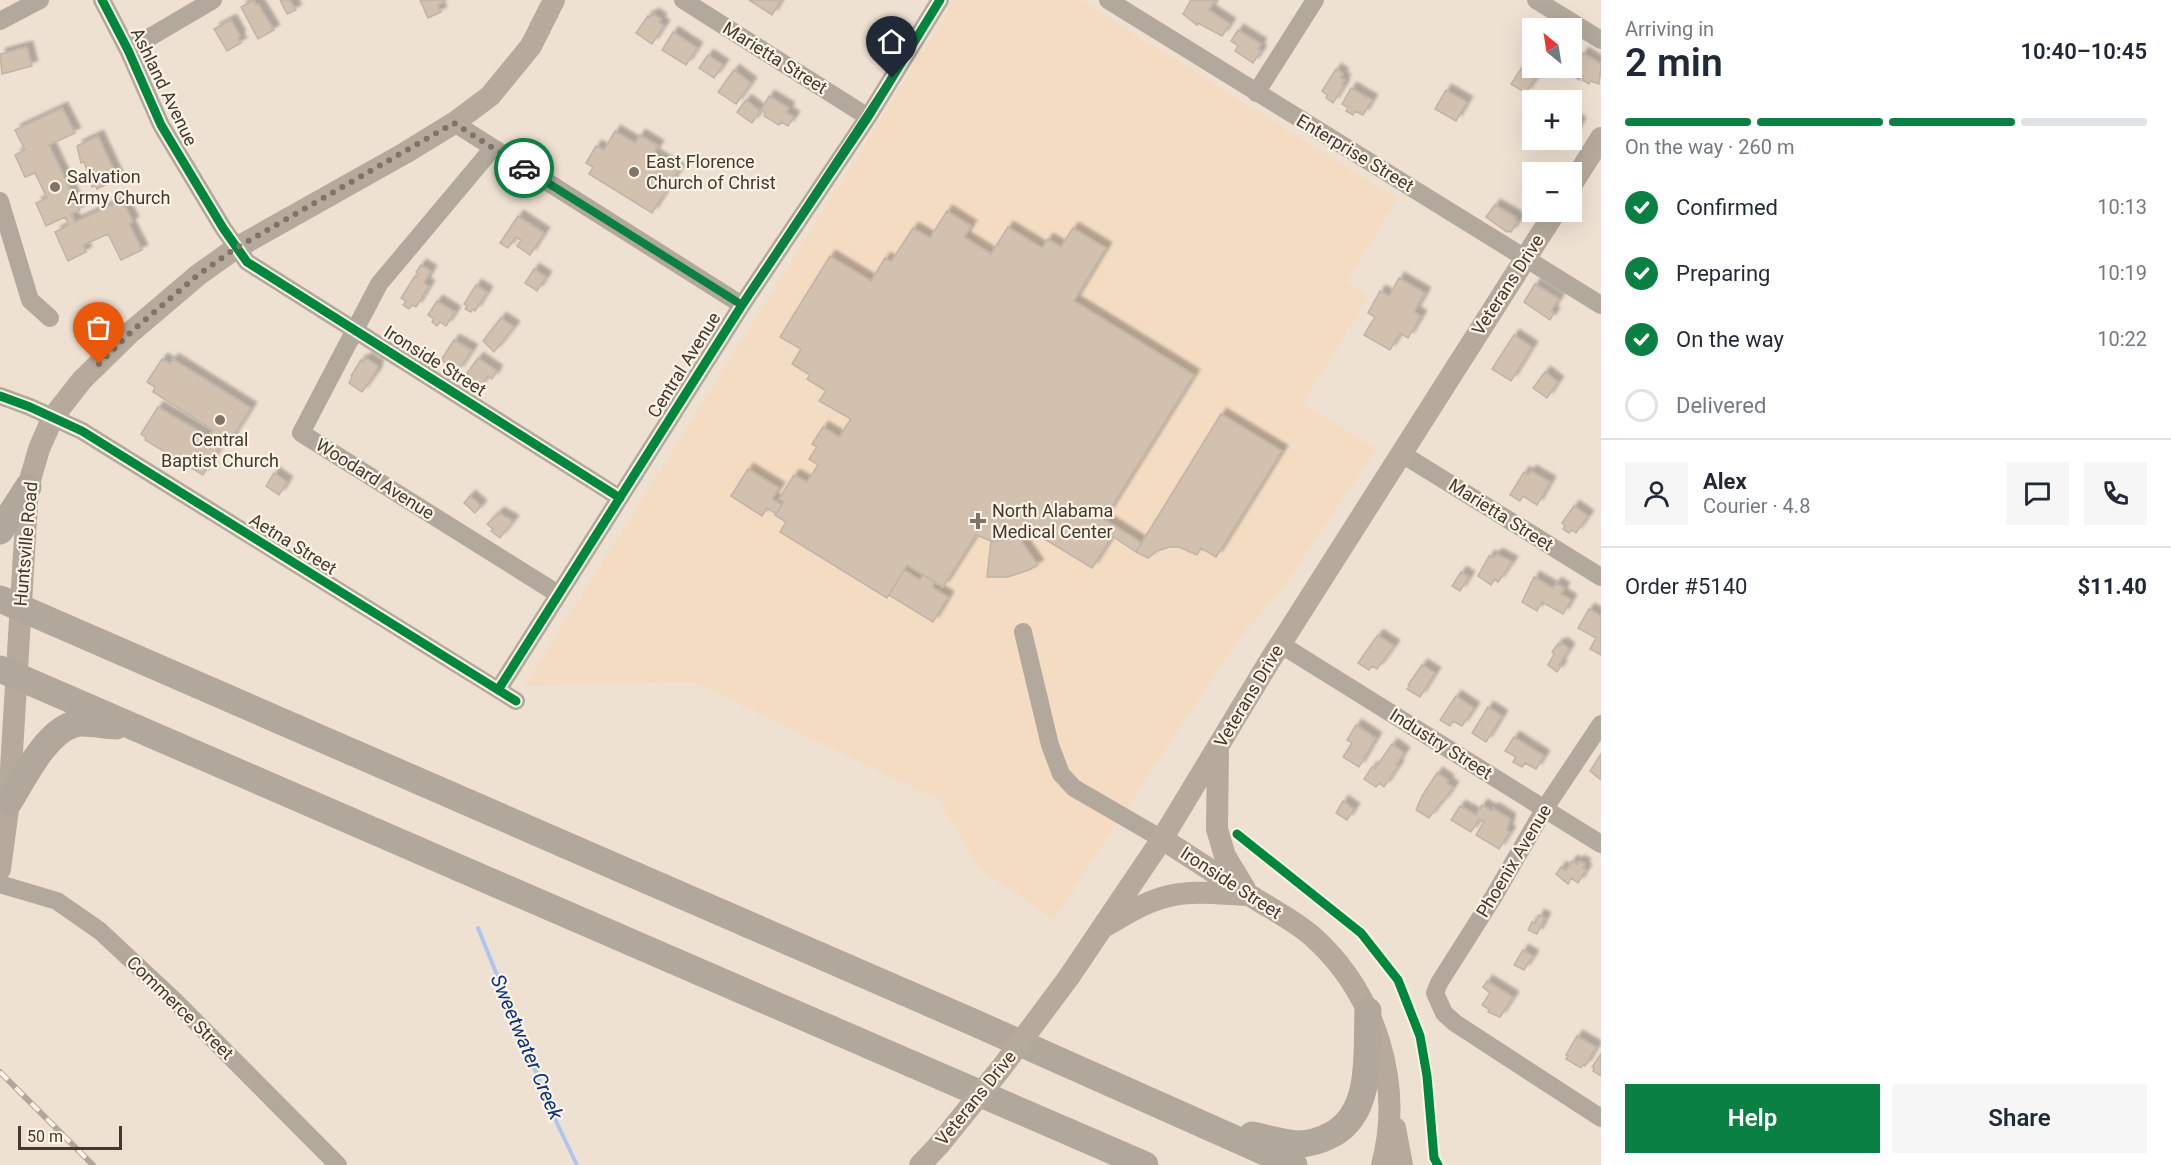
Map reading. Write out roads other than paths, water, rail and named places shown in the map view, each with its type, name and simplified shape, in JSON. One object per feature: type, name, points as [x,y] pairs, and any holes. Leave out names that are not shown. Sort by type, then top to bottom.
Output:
[{"type":"highway","points":[[0,531],[28,487]]},
{"type":"highway","points":[[10,603],[1294,1165]]},
{"type":"highway","points":[[9,673],[1145,1165]]},
{"type":"highway","points":[[9,802],[40,752],[55,735],[75,724],[140,728]]},
{"type":"highway","points":[[1210,1127],[1299,1144],[1321,1141],[1337,1132],[1351,1119],[1361,1102],[1365,1084],[1368,1011]]},
{"type":"main road","name":"Huntsville Road","points":[[0,869],[9,802],[10,603],[28,487],[39,449],[53,417],[82,380],[131,332],[198,275],[236,248],[454,123],[490,96],[531,46],[554,0]]},
{"type":"main road","points":[[1582,168],[1601,138]]},
{"type":"main road","name":"Veterans Drive","points":[[920,1165],[1002,1067],[1104,926],[1162,838],[1280,644],[1549,222]]},
{"type":"main road","points":[[1218,748],[1217,829],[1225,856],[1250,895]]},
{"type":"main road","name":"Ironside Street","points":[[1162,838],[1311,935],[1335,959],[1354,984],[1368,1011],[1385,1061],[1389,1087],[1389,1117],[1382,1165]]},
{"type":"main road","points":[[1104,926],[1152,901],[1167,896],[1185,893],[1250,895]]},
{"type":"main road","points":[[1389,1087],[1402,1165]]},
{"type":"street","points":[[0,21],[40,0]]},
{"type":"street","name":"Ashland Avenue","points":[[102,0],[128,50],[161,124],[236,248]]},
{"type":"street","points":[[128,50],[213,0]]},
{"type":"street","name":"Marietta Street","points":[[683,0],[868,117]]},
{"type":"street","name":"Central Avenue","points":[[498,690],[742,305],[868,117],[940,0]]},
{"type":"street","name":"Enterprise Street","points":[[1108,0],[1601,305]]},
{"type":"street","points":[[1256,93],[1315,0]]},
{"type":"street","points":[[1536,0],[1601,40]]},
{"type":"street","points":[[454,123],[742,305]]},
{"type":"street","name":"Woodard Avenue","points":[[493,148],[380,284],[301,433],[558,594]]},
{"type":"street","points":[[0,201],[30,300],[51,318]]},
{"type":"street","name":"Ironside Street","points":[[236,248],[247,262],[620,498]]},
{"type":"street","name":"Aetna Street","points":[[0,396],[82,431],[516,701]]},
{"type":"street","name":"Marietta Street","points":[[1402,454],[1601,577]]},
{"type":"street","name":"Ironside Street","points":[[1023,632],[1050,745],[1061,774],[1074,788],[1162,838]]},
{"type":"street","name":"Industry Street","points":[[1280,644],[1601,844]]},
{"type":"street","name":"Phoenix Avenue","points":[[1601,724],[1545,808],[1435,993],[1444,1013],[1455,1023],[1601,1118]]},
{"type":"street","name":"Commerce Street","points":[[0,884],[57,901],[100,931],[174,1000],[338,1165]]},
{"type":"waterway","name":"Sweetwater Creek","points":[[478,928],[555,1119],[577,1165]]},
{"type":"railway","points":[[0,1072],[93,1165]]},
{"type":"place","name":"East Florence Church of Christ","points":[[634,172]]},
{"type":"place","name":"Salvation Army Church","points":[[55,187]]},
{"type":"place","name":"Central Baptist Church","points":[[220,420]]},
{"type":"place","name":"North Alabama Medical Center","points":[[978,521]]}]
